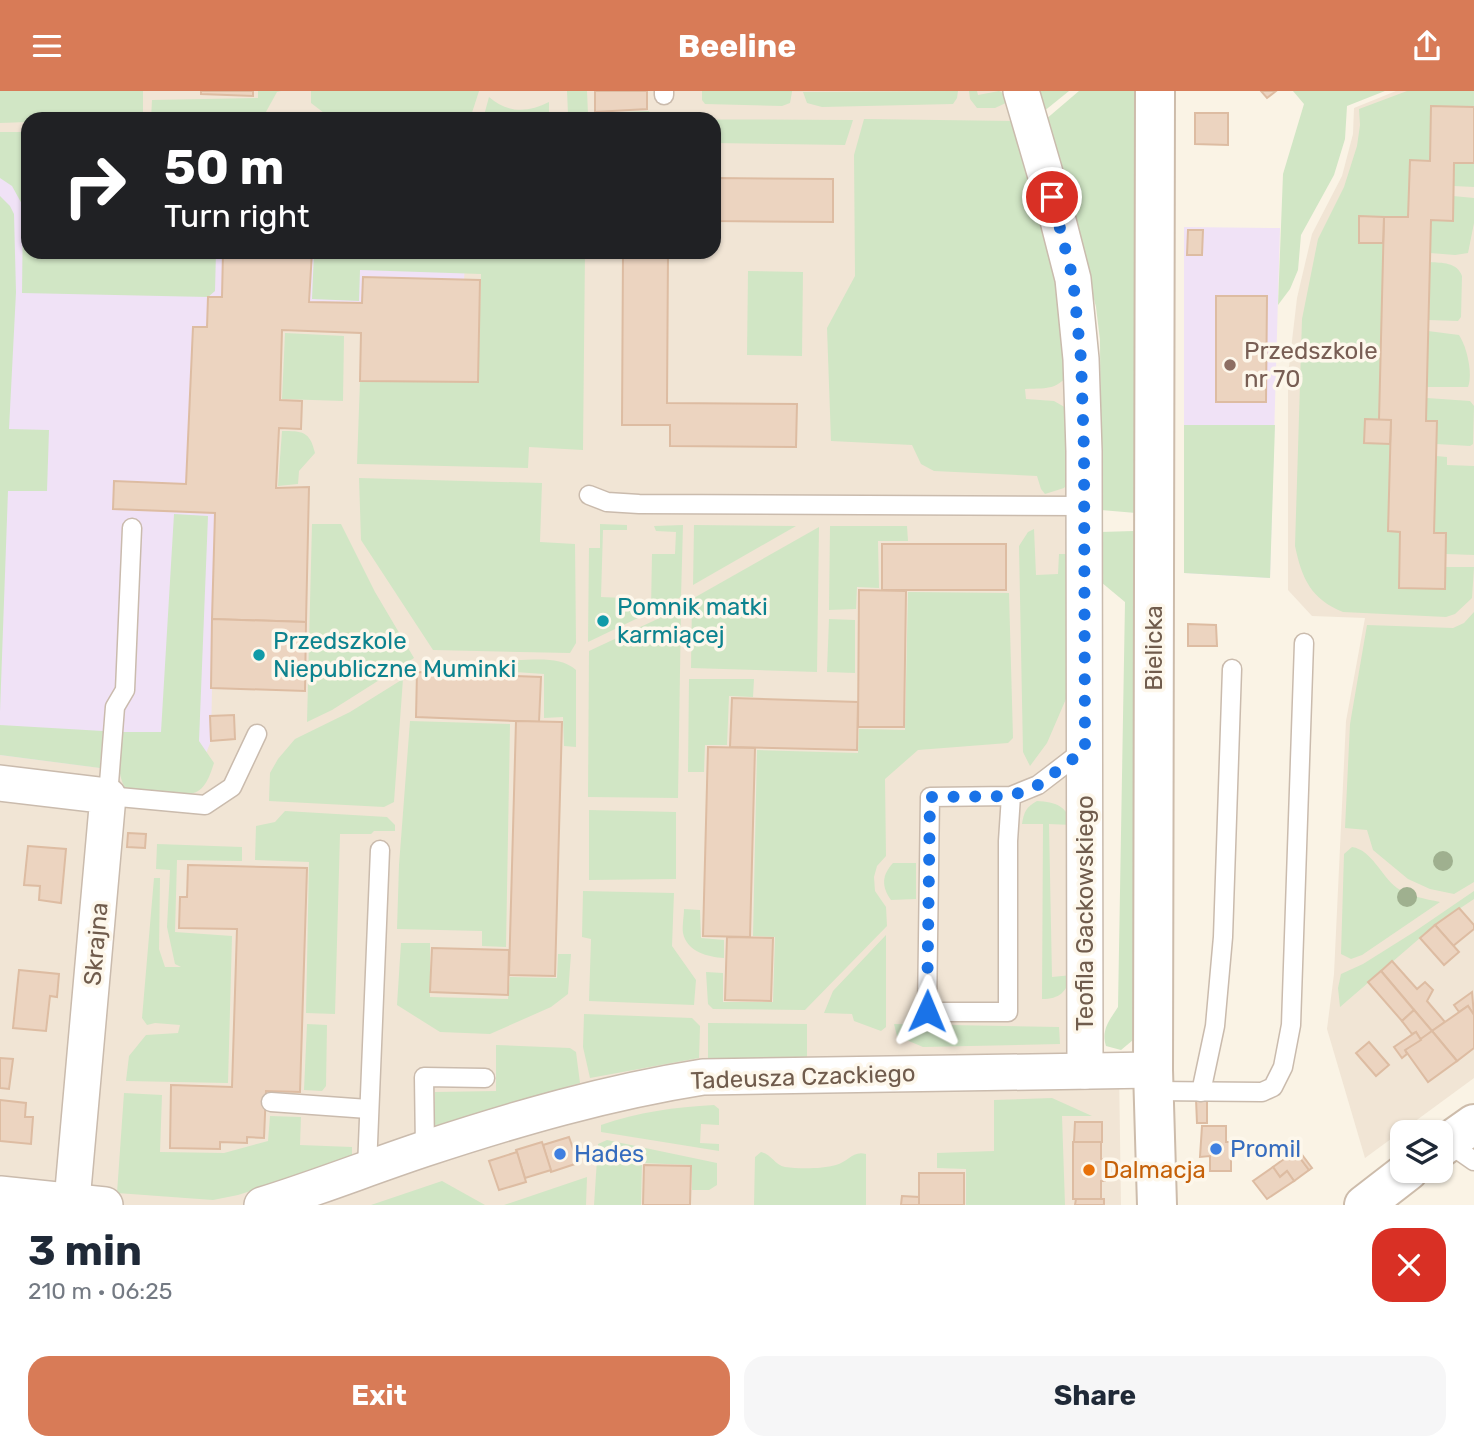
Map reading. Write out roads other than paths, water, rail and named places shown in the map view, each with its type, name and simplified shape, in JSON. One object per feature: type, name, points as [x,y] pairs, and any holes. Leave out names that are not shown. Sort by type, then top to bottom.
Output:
[{"type":"street","name":"Teofila Gackowskiego","points":[[1021,91],[1073,279],[1081,359],[1085,1071]]},
{"type":"street","name":"Bielicka","points":[[1154,91],[1153,1081],[1157,1205]]},
{"type":"street","points":[[0,783],[108,796]]},
{"type":"street","name":"Skrajna","points":[[89,1204],[108,796]]},
{"type":"street","name":"Tadeusza Czackiego","points":[[262,1205],[310,1197],[367,1168],[578,1104],[665,1083],[703,1077],[1085,1071],[1153,1081]]},
{"type":"street","points":[[1363,1201],[1390,1183]]},
{"type":"street","points":[[0,1194],[89,1204]]},
{"type":"lane","points":[[589,495],[607,502],[639,504],[1083,506]]},
{"type":"lane","points":[[132,528],[125,689],[115,707],[108,796],[205,805],[232,787],[257,733]]},
{"type":"lane","points":[[1153,1081],[1201,1092],[1262,1091],[1273,1087],[1283,1067],[1291,1025],[1304,643]]},
{"type":"lane","points":[[1201,1092],[1215,1026],[1223,937],[1232,669]]},
{"type":"lane","points":[[1011,796],[1008,841],[1008,1012],[927,1011],[930,797],[1011,796],[1038,785],[1085,750]]},
{"type":"lane","points":[[367,1168],[380,850]]},
{"type":"lane","points":[[425,1149],[424,1077],[485,1078]]},
{"type":"lane","points":[[271,1102],[368,1109]]},
{"type":"place","name":"Przedszkole nr 70","points":[[1230,365]]},
{"type":"place","name":"Pomnik matki karmiącej","points":[[603,621]]},
{"type":"place","name":"Przedszkole Niepubliczne Muminki","points":[[259,655]]},
{"type":"place","name":"Promil","points":[[1216,1149]]},
{"type":"place","name":"Hades","points":[[560,1154]]},
{"type":"place","name":"Dalmacja","points":[[1089,1170]]}]
